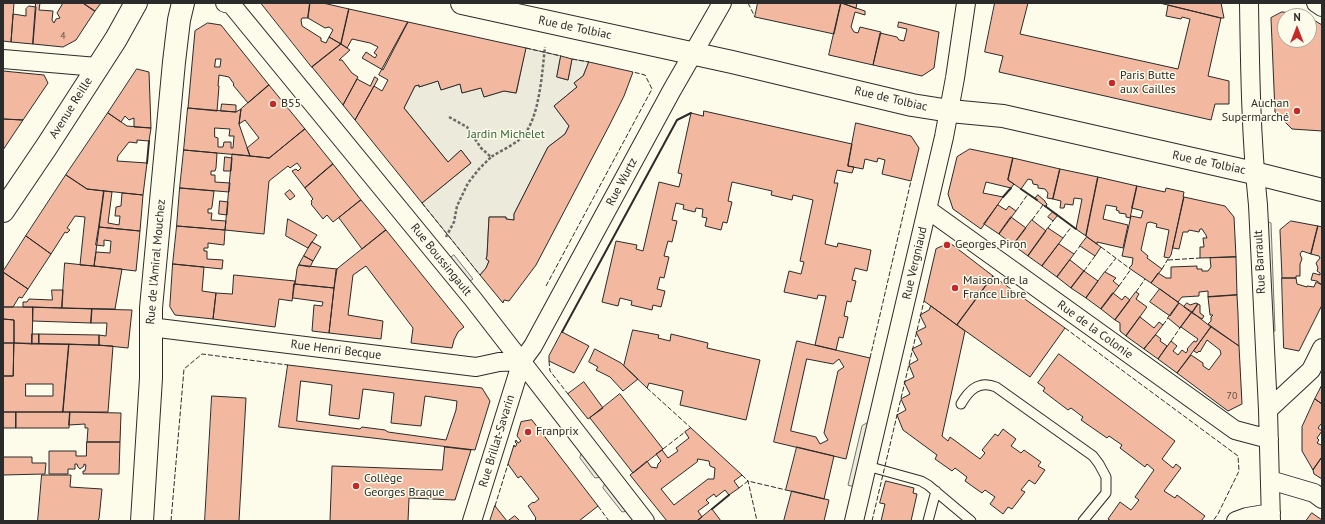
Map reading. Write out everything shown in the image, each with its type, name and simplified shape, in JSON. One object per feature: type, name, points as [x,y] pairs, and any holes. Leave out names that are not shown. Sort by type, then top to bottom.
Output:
[{"type":"main road","name":"Avenue Reille","points":[[3,211],[116,39],[136,3]]},
{"type":"main road","name":"Rue de l'Amiral Mouchez","points":[[142,521],[151,378],[151,308],[172,73],[182,3]]},
{"type":"main road","name":"Rue de Tolbiac","points":[[462,3],[693,53],[912,105],[950,111],[1003,116],[1322,190]]},
{"type":"street","name":"Rue Boussingault","points":[[229,3],[473,299],[645,521]]},
{"type":"street","name":"Rue Wurtz","points":[[522,361],[533,346],[693,53],[722,3]]},
{"type":"street","name":"Rue Vergniaud","points":[[854,521],[950,111],[966,3]]},
{"type":"street","name":"Rue Barrault","points":[[1249,3],[1254,173],[1258,205],[1268,410],[1271,517]]},
{"type":"street","points":[[1316,3],[1322,7]]},
{"type":"street","points":[[3,59],[97,67]]},
{"type":"street","name":"Rue de la Colonie","points":[[927,209],[1235,430],[1269,439]]},
{"type":"street","name":"Rue Henri Becque","points":[[150,327],[476,367],[499,362],[522,361]]},
{"type":"street","points":[[1268,410],[1311,370],[1322,348]]},
{"type":"street","name":"Rue Brillat-Savarin","points":[[472,521],[522,361]]},
{"type":"street","points":[[1270,480],[1314,493],[1322,499]]},
{"type":"street","points":[[1236,521],[1247,517],[1271,517]]},
{"type":"lane","points":[[961,404],[966,394],[975,387],[980,385],[991,385],[996,387],[1093,456],[1106,477],[1106,493],[1083,521]]},
{"type":"lane","points":[[867,466],[921,480],[971,521]]},
{"type":"lane","points":[[928,521],[936,491]]},
{"type":"path","points":[[446,238],[454,222],[457,206],[468,183],[478,169],[491,157],[521,139],[529,128],[540,95],[545,47]]},
{"type":"path","points":[[449,117],[467,127],[481,148],[491,157]]},
{"type":"green space","name":"Jardin Michelet","points":[[526,48],[561,56],[557,77],[568,80],[572,59],[589,62],[583,76],[574,83],[577,87],[554,106],[569,126],[565,134],[548,147],[514,214],[514,220],[506,219],[506,217],[489,217],[486,259],[489,261],[486,268],[480,275],[422,203],[471,163],[461,150],[448,162],[404,108],[415,86],[419,85],[419,87],[438,81],[441,90],[460,84],[462,93],[481,88],[484,97],[504,91],[516,93]]},
{"type":"shaded area","points":[[1265,220],[1271,223],[1275,331],[1269,332]]},
{"type":"shaded area","points":[[454,255],[473,279],[467,283],[448,260]]},
{"type":"shaded area","points":[[869,422],[854,487],[848,485],[862,426]]},
{"type":"shaded area","points":[[582,452],[602,477],[595,478],[580,458]]},
{"type":"shaded area","points":[[606,482],[628,511],[622,512],[603,488]]},
{"type":"building","points":[[3,3],[14,3],[11,42],[3,41]]},
{"type":"building","points":[[36,3],[40,3],[39,10],[53,11],[52,20],[54,23],[56,19],[60,18],[57,13],[63,3],[83,3],[95,11],[76,40],[63,47],[33,44]]},
{"type":"building","points":[[83,3],[101,3],[95,11]]},
{"type":"building","points":[[261,3],[310,3],[308,18],[302,18],[302,26],[321,38],[321,41],[326,43],[329,37],[341,44],[312,67]]},
{"type":"building","points":[[310,3],[323,3],[349,9],[341,44],[329,37],[333,30],[329,27],[325,28],[308,18]]},
{"type":"building","points":[[758,3],[841,3],[834,34],[755,17]]},
{"type":"building","points":[[841,3],[865,11],[865,15],[855,12],[851,27],[854,32],[858,33],[860,27],[881,32],[873,65],[829,55]]},
{"type":"building","points":[[843,3],[857,3],[856,8]]},
{"type":"building","points":[[995,3],[1028,3],[1020,34],[1178,69],[1190,19],[1166,16],[1168,5],[1221,18],[1208,76],[1229,81],[1229,104],[1215,104],[1211,120],[999,72],[1003,56],[985,52]]},
{"type":"building","points":[[1160,3],[1221,3],[1224,18],[1221,18]]},
{"type":"building","points":[[29,6],[36,7],[33,44],[11,42],[13,14],[26,16],[26,9]]},
{"type":"building","points":[[349,9],[408,22],[383,70],[362,58],[366,52],[375,58],[377,55],[374,53],[378,47],[370,43],[352,39],[347,48],[341,44]]},
{"type":"building","points":[[1277,15],[1277,48],[1317,48],[1317,22],[1322,25],[1322,131],[1292,129],[1275,112],[1271,18]]},
{"type":"building","points":[[408,22],[526,48],[516,93],[504,91],[484,97],[481,88],[462,93],[460,84],[441,90],[438,81],[419,87],[419,85],[415,86],[404,108],[448,162],[461,150],[471,163],[422,203],[355,120],[374,86],[382,91],[388,80],[379,75]]},
{"type":"building","points":[[899,22],[939,32],[934,68],[922,76],[873,65],[880,33],[897,37],[899,40],[904,41],[907,29],[898,27]]},
{"type":"building","points":[[208,23],[221,25],[269,85],[248,103],[233,85],[234,84],[229,77],[219,75],[217,111],[188,108],[195,31]],"holes":[[[216,59],[221,59],[220,67],[215,67]]]},
{"type":"building","points":[[341,44],[350,50],[339,60],[342,60],[352,73],[358,77],[343,105],[312,67]]},
{"type":"building","points":[[561,56],[572,59],[568,80],[557,77]]},
{"type":"building","points":[[589,62],[633,72],[624,96],[609,126],[536,265],[509,301],[504,300],[503,303],[480,275],[486,268],[489,261],[486,259],[489,217],[506,217],[506,219],[514,220],[514,214],[548,147],[565,134],[569,126],[554,106],[577,87],[574,83],[583,76]]},
{"type":"building","points":[[137,69],[149,72],[151,128],[134,127],[134,118],[129,120],[125,116],[121,122],[108,113]]},
{"type":"building","points":[[3,71],[44,75],[48,83],[23,120],[3,119]]},
{"type":"building","points":[[375,77],[378,79],[355,120],[343,105],[357,79],[370,86]]},
{"type":"building","points":[[269,85],[305,129],[269,158],[250,156],[247,148],[259,138],[245,120],[239,124],[241,109]]},
{"type":"building","points":[[222,104],[236,105],[236,112],[221,111]]},
{"type":"building","points":[[188,108],[236,112],[241,109],[239,124],[250,156],[184,150]],"holes":[[[215,128],[230,129],[229,136],[234,136],[233,148],[231,148],[231,142],[224,142],[223,147],[218,147],[218,138],[215,137]]]},
{"type":"building","points":[[704,111],[852,144],[848,166],[854,167],[852,173],[837,170],[834,183],[838,183],[825,244],[837,247],[838,243],[871,250],[867,271],[855,268],[852,280],[856,281],[851,302],[847,301],[844,316],[848,317],[843,338],[839,337],[836,350],[815,345],[826,296],[818,295],[817,299],[784,292],[789,271],[801,274],[804,262],[800,261],[813,200],[793,195],[792,200],[771,195],[772,191],[732,182],[728,201],[732,202],[727,223],[723,222],[721,230],[705,226],[707,218],[702,217],[703,209],[696,208],[695,212],[683,209],[684,205],[676,203],[672,220],[677,221],[672,242],[668,241],[664,256],[669,257],[664,278],[660,277],[657,289],[665,291],[661,307],[653,305],[652,310],[631,305],[632,301],[620,298],[618,306],[602,302],[616,241],[637,245],[636,249],[643,251],[659,182],[679,187],[682,174],[678,173],[691,113],[703,116]]},
{"type":"building","points":[[108,113],[127,126],[151,128],[149,141],[137,140],[137,143],[129,142],[118,156],[117,161],[147,163],[143,195],[87,189],[66,175]]},
{"type":"building","points":[[3,119],[23,120],[3,150]]},
{"type":"building","points":[[856,123],[911,136],[919,148],[911,181],[882,174],[885,160],[878,158],[877,162],[865,159],[863,169],[848,166]]},
{"type":"building","points":[[305,129],[333,164],[305,188],[292,171],[296,169],[298,171],[301,168],[297,163],[290,168],[288,166],[269,181],[264,234],[225,230],[232,154],[269,158]]},
{"type":"building","points":[[970,149],[1013,158],[1008,180],[1014,184],[1011,188],[986,182],[983,193],[1003,197],[981,229],[953,209],[948,194],[957,157]]},
{"type":"building","points":[[184,150],[217,153],[216,168],[215,171],[211,171],[211,175],[215,175],[215,182],[230,183],[229,192],[180,188]]},
{"type":"building","points":[[225,157],[232,158],[231,171],[224,171]]},
{"type":"building","points":[[1013,158],[1060,169],[1053,199],[1047,198],[1048,193],[1045,189],[1038,188],[1038,185],[1033,184],[1032,180],[1028,179],[1021,189],[1008,180]]},
{"type":"building","points":[[333,164],[361,200],[333,222],[327,215],[323,219],[311,204],[313,199],[305,188]]},
{"type":"building","points":[[1060,169],[1098,177],[1086,236],[1076,229],[1082,199],[1074,198],[1073,205],[1065,204],[1064,208],[1060,208],[1061,201],[1053,199]]},
{"type":"building","points":[[66,175],[87,189],[104,191],[94,266],[80,265],[85,217],[75,216],[67,228],[70,230],[67,233],[65,232],[51,254],[26,236]]},
{"type":"building","points":[[1098,177],[1137,186],[1130,218],[1126,217],[1126,214],[1119,213],[1119,211],[1116,210],[1117,207],[1106,205],[1103,219],[1128,225],[1123,248],[1097,242],[1097,244],[1086,236]]},
{"type":"building","points":[[1137,186],[1165,192],[1166,188],[1184,192],[1171,255],[1169,258],[1164,257],[1169,230],[1156,227],[1157,224],[1150,222],[1147,223],[1141,250],[1148,256],[1147,258],[1162,269],[1151,283],[1129,268],[1132,265],[1133,258],[1122,256],[1131,216],[1141,218],[1143,211],[1132,208]]},
{"type":"building","points":[[180,188],[214,191],[212,207],[211,209],[208,209],[208,213],[212,213],[211,220],[226,221],[225,230],[177,226]]},
{"type":"building","points":[[290,190],[295,196],[290,200],[285,194]]},
{"type":"building","points":[[104,191],[112,192],[108,223],[119,225],[120,216],[115,216],[116,207],[121,206],[122,193],[143,195],[140,231],[99,227]]},
{"type":"building","points":[[1038,195],[1047,204],[1046,207],[1035,199]]},
{"type":"building","points":[[1184,197],[1225,206],[1234,217],[1236,257],[1200,258],[1200,247],[1204,247],[1203,238],[1207,238],[1202,229],[1200,229],[1199,232],[1189,230],[1188,232],[1183,232],[1179,249],[1173,248]]},
{"type":"building","points":[[361,200],[386,230],[362,249],[339,218]]},
{"type":"building","points":[[220,201],[228,202],[227,215],[219,214]]},
{"type":"building","points":[[998,205],[1006,210],[1009,206],[1016,211],[999,234],[984,224]]},
{"type":"building","points":[[1053,212],[1058,215],[1053,221],[1048,217]]},
{"type":"building","points":[[1011,217],[1026,228],[1013,245],[999,234]]},
{"type":"building","points":[[288,219],[317,235],[308,248],[286,236]]},
{"type":"building","points":[[1032,220],[1046,231],[1028,256],[1013,245]]},
{"type":"building","points":[[1291,221],[1318,226],[1311,254],[1302,251],[1300,254],[1302,259],[1300,264],[1300,276],[1296,276],[1296,278],[1282,278],[1280,230]]},
{"type":"building","points":[[177,226],[225,230],[224,245],[208,243],[208,248],[204,248],[204,251],[207,251],[207,259],[223,260],[222,269],[173,264]]},
{"type":"building","points":[[1318,226],[1322,227],[1322,285],[1317,281],[1311,280],[1313,273],[1320,275],[1317,271],[1318,268],[1316,263],[1320,258],[1319,256],[1311,254]]},
{"type":"building","points":[[99,227],[140,231],[136,271],[94,266],[96,252],[110,253],[111,241],[104,240],[104,246],[96,245]]},
{"type":"building","points":[[1048,228],[1063,238],[1042,266],[1028,256]]},
{"type":"building","points":[[386,230],[464,327],[458,332],[452,348],[411,343],[413,328],[366,266],[353,275],[348,315],[383,321],[381,339],[329,333],[336,270]]},
{"type":"building","points":[[26,236],[51,254],[28,289],[3,272]]},
{"type":"building","points":[[1087,237],[1101,247],[1095,256],[1080,246]]},
{"type":"building","points":[[312,242],[321,247],[313,261],[304,256]]},
{"type":"building","name":"Maison de la France Libre","points":[[950,243],[993,276],[957,325],[924,301],[936,249]]},
{"type":"building","points":[[1059,244],[1074,254],[1057,277],[1042,266]]},
{"type":"building","points":[[304,256],[313,261],[310,267],[299,265]]},
{"type":"building","points":[[1236,257],[1237,295],[1208,297],[1208,291],[1199,292],[1199,296],[1182,297],[1178,302],[1151,283],[1158,273],[1166,278],[1171,278],[1171,267],[1197,266],[1197,269],[1208,271],[1211,267],[1210,258]]},
{"type":"building","points":[[1070,260],[1084,271],[1071,288],[1057,277]]},
{"type":"building","points":[[65,263],[122,269],[115,309],[62,308]]},
{"type":"building","points":[[173,264],[204,267],[202,291],[216,293],[213,319],[175,315],[170,307]]},
{"type":"building","points":[[299,265],[337,269],[334,288],[295,284]]},
{"type":"building","points":[[1084,271],[1098,281],[1086,298],[1071,288]]},
{"type":"building","points":[[3,272],[28,289],[22,298],[19,297],[13,307],[3,307]]},
{"type":"building","points":[[1105,272],[1116,278],[1113,281],[1119,286],[1101,309],[1086,298]]},
{"type":"building","points":[[234,275],[295,281],[292,301],[279,299],[275,327],[213,319],[216,293],[232,294]]},
{"type":"building","points":[[993,276],[1065,328],[1030,377],[957,325]]},
{"type":"building","points":[[1282,278],[1296,278],[1297,284],[1307,287],[1314,287],[1316,282],[1322,285],[1322,305],[1299,351],[1284,348]]},
{"type":"building","points":[[294,284],[334,288],[329,333],[312,331],[314,305],[322,306],[323,302],[293,298]]},
{"type":"building","points":[[1160,289],[1179,303],[1170,316],[1150,302]]},
{"type":"building","points":[[52,290],[63,290],[62,308],[23,307],[23,302],[27,302],[29,299],[52,300]]},
{"type":"building","points":[[1136,292],[1139,294],[1136,299],[1147,307],[1126,336],[1120,331],[1120,323],[1115,320]]},
{"type":"building","points":[[1113,293],[1122,300],[1125,296],[1130,300],[1115,320],[1101,309]]},
{"type":"building","points":[[1237,295],[1239,346],[1208,324],[1213,315],[1210,315],[1208,297]]},
{"type":"building","points":[[1179,303],[1192,312],[1180,328],[1168,318]]},
{"type":"building","points":[[1187,303],[1190,305],[1196,303],[1198,304],[1192,313],[1184,307]]},
{"type":"building","points":[[1198,304],[1200,305],[1200,313],[1204,316],[1202,319],[1192,313]]},
{"type":"building","points":[[931,306],[965,331],[942,436],[948,441],[950,437],[980,459],[985,453],[982,450],[995,434],[998,436],[1003,429],[1016,439],[1011,446],[1021,453],[1024,450],[1041,462],[1038,466],[1045,470],[1035,484],[1029,480],[1021,490],[1025,492],[1012,509],[1008,507],[1003,514],[990,504],[995,497],[985,490],[982,493],[965,481],[967,477],[955,468],[952,471],[935,459],[937,455],[903,430],[897,415],[906,410],[901,399],[910,394],[904,382],[914,377],[909,365],[918,360],[912,349],[922,344],[916,332],[926,327],[920,315],[929,310]]},
{"type":"building","points":[[3,307],[33,307],[32,344],[14,343],[14,320],[3,319]]},
{"type":"building","points":[[33,307],[92,309],[91,323],[33,321]]},
{"type":"building","points":[[92,309],[132,310],[128,348],[99,345],[99,335],[106,336],[107,323],[91,323]]},
{"type":"building","points":[[1192,312],[1211,327],[1177,373],[1158,359],[1171,341],[1177,346],[1173,351],[1178,355],[1182,350],[1186,353],[1188,350],[1187,349],[1194,341],[1196,342],[1198,339],[1181,327]]},
{"type":"building","points":[[1140,317],[1154,328],[1159,322],[1163,325],[1144,349],[1126,336]]},
{"type":"building","points":[[3,319],[14,320],[14,343],[3,343]]},
{"type":"building","points":[[1211,327],[1239,346],[1242,404],[1228,411],[1177,373],[1191,355],[1203,363],[1203,366],[1209,370],[1221,354],[1220,350],[1207,340],[1200,352],[1199,351],[1197,353],[1194,351]]},
{"type":"building","points":[[633,330],[659,335],[658,338],[670,341],[671,334],[708,343],[707,348],[760,360],[746,420],[680,405],[683,391],[649,383],[647,388],[624,366]]},
{"type":"building","points":[[562,332],[589,346],[574,373],[549,361],[549,356]]},
{"type":"building","points":[[32,334],[39,334],[39,344],[32,344]]},
{"type":"building","points":[[39,334],[99,335],[99,345],[39,344]]},
{"type":"building","points":[[1156,335],[1161,339],[1160,341],[1167,346],[1158,359],[1144,349]]},
{"type":"building","points":[[797,341],[870,358],[846,459],[774,442]],"holes":[[[807,359],[833,364],[839,359],[844,367],[838,371],[824,433],[828,440],[820,444],[816,437],[791,431]]]},
{"type":"building","points":[[3,343],[14,343],[13,376],[3,376]]},
{"type":"building","points":[[14,343],[69,344],[63,412],[3,412],[3,376],[13,376]],"holes":[[[26,384],[53,384],[53,396],[26,396]]]},
{"type":"building","points":[[69,344],[113,346],[108,412],[63,412]]},
{"type":"building","points":[[595,349],[621,363],[638,379],[623,391],[610,377],[596,370],[598,367],[589,362]]},
{"type":"building","points":[[1059,354],[1175,441],[1162,459],[1173,468],[1176,464],[1181,468],[1164,491],[1175,498],[1177,495],[1205,516],[1201,521],[1111,521],[1108,519],[1120,502],[1131,510],[1139,500],[1135,497],[1154,470],[1147,464],[1145,467],[1120,448],[1122,445],[1109,436],[1107,438],[1081,420],[1083,417],[1071,408],[1068,410],[1043,391],[1045,388],[1038,383]]},
{"type":"building","points":[[288,365],[482,388],[490,401],[475,450],[279,427]],"holes":[[[301,381],[332,385],[329,415],[359,419],[363,389],[394,393],[391,423],[421,426],[425,396],[457,401],[456,410],[446,440],[362,427],[360,429],[297,421]]]},
{"type":"building","points":[[584,382],[603,408],[588,419],[568,394]]},
{"type":"building","points":[[1322,385],[1322,404],[1315,399]]},
{"type":"building","points":[[620,394],[663,449],[633,473],[590,418]]},
{"type":"building","points":[[212,396],[246,398],[239,521],[205,521]]},
{"type":"building","points":[[1315,399],[1322,404],[1322,425],[1321,424],[1318,428],[1322,431],[1317,438],[1319,440],[1317,443],[1322,445],[1322,457],[1313,470],[1302,451],[1302,427]]},
{"type":"building","points":[[3,412],[16,412],[16,428],[3,428]]},
{"type":"building","points":[[16,412],[70,412],[69,428],[16,428]]},
{"type":"building","points":[[70,412],[121,413],[120,442],[87,442],[88,428],[85,428],[85,424],[69,425]]},
{"type":"building","points":[[532,420],[598,506],[579,521],[537,521],[528,506],[539,499],[521,476],[518,478],[508,464],[514,445],[515,447],[517,444],[515,442],[516,440],[518,443],[521,441],[517,436],[521,422]]},
{"type":"building","points":[[691,428],[742,475],[734,481],[739,488],[729,495],[725,490],[716,497],[714,494],[706,500],[709,503],[698,511],[702,517],[697,521],[667,521],[630,475],[647,461],[651,467],[657,468],[661,461],[656,454],[662,450],[668,458],[678,451],[676,448],[689,438],[685,432]],"holes":[[[698,459],[709,461],[710,466],[715,468],[714,479],[708,479],[674,505],[661,489],[697,462]]]},
{"type":"building","points":[[87,442],[120,442],[119,474],[83,474],[86,465],[84,464],[84,466],[80,469],[77,464],[75,464],[75,469],[68,469],[68,474],[49,474],[49,451],[76,451],[76,456],[86,456]]},
{"type":"building","points":[[445,447],[471,450],[455,500],[409,498],[408,521],[330,521],[332,466],[442,470]]},
{"type":"building","points":[[797,447],[834,456],[824,499],[786,490]]},
{"type":"building","points":[[3,457],[32,457],[32,463],[46,463],[45,474],[3,475]]},
{"type":"building","points":[[1322,457],[1322,479],[1314,474],[1313,470]]},
{"type":"building","points":[[42,475],[71,475],[70,487],[102,489],[99,519],[97,521],[38,521]]},
{"type":"building","points":[[886,481],[914,488],[913,493],[917,494],[911,521],[881,521],[885,504],[880,503]]},
{"type":"building","points":[[792,491],[829,500],[824,521],[784,521]]},
{"type":"building","points":[[495,506],[507,521],[490,521]]},
{"type":"building","points":[[712,509],[721,521],[697,521]]},
{"type":"building","points":[[1312,513],[1322,520],[1322,521],[1306,521]]},
{"type":"building","points":[[515,516],[520,521],[508,521]]},
{"type":"fence","points":[[748,3],[755,17]]},
{"type":"fence","points":[[526,48],[561,56]]},
{"type":"fence","points":[[572,59],[589,62]]},
{"type":"fence","points":[[546,286],[652,89],[645,75],[633,72]]},
{"type":"fence","points":[[870,358],[911,181]]},
{"type":"fence","points":[[1016,211],[1028,194]]},
{"type":"fence","points":[[422,203],[480,275]]},
{"type":"fence","points":[[1032,220],[1043,205]]},
{"type":"fence","points":[[1048,228],[1053,221]]},
{"type":"fence","points":[[1063,238],[1072,226]]},
{"type":"fence","points":[[1074,254],[1080,246]]},
{"type":"fence","points":[[1101,247],[1129,268]]},
{"type":"fence","points":[[1084,271],[1095,256]]},
{"type":"fence","points":[[1105,272],[1116,258]]},
{"type":"fence","points":[[1168,260],[1200,258]]},
{"type":"fence","points":[[1162,269],[1168,259]]},
{"type":"fence","points":[[1119,286],[1131,269]]},
{"type":"fence","points":[[1136,292],[1145,279]]},
{"type":"fence","points":[[872,521],[924,301]]},
{"type":"fence","points":[[1163,325],[1168,318]]},
{"type":"fence","points":[[1065,328],[1238,456],[1239,471],[1218,514],[1213,521]]},
{"type":"fence","points":[[1171,341],[1180,328]]},
{"type":"fence","points":[[171,521],[184,369],[202,354],[288,365]]},
{"type":"fence","points":[[549,361],[550,371],[568,394]]},
{"type":"fence","points":[[647,388],[691,428]]},
{"type":"fence","points":[[663,449],[685,432]]},
{"type":"fence","points":[[495,506],[508,464]]},
{"type":"fence","points":[[742,475],[748,481],[757,521]]},
{"type":"fence","points":[[739,488],[748,481],[786,490]]},
{"type":"fence","points":[[598,506],[609,521]]},
{"type":"wall","points":[[562,332],[677,120],[691,113]]},
{"type":"wall","points":[[147,163],[149,141]]},
{"type":"wall","points":[[1003,197],[1011,188]]},
{"type":"wall","points":[[1021,189],[1037,200]]},
{"type":"wall","points":[[1045,206],[1076,229]]},
{"type":"wall","points":[[712,509],[729,495]]},
{"type":"place","name":"Paris Butte aux Cailles","points":[[1112,83]]},
{"type":"place","name":"B55","points":[[273,104]]},
{"type":"place","name":"Auchan Supermarché","points":[[1297,111]]},
{"type":"place","name":"Georges Piron","points":[[947,245]]},
{"type":"place","name":"Maison de la France Libre","points":[[955,288]]},
{"type":"place","name":"Franprix","points":[[528,432]]},
{"type":"place","name":"Collège Georges Braque","points":[[356,486]]}]
